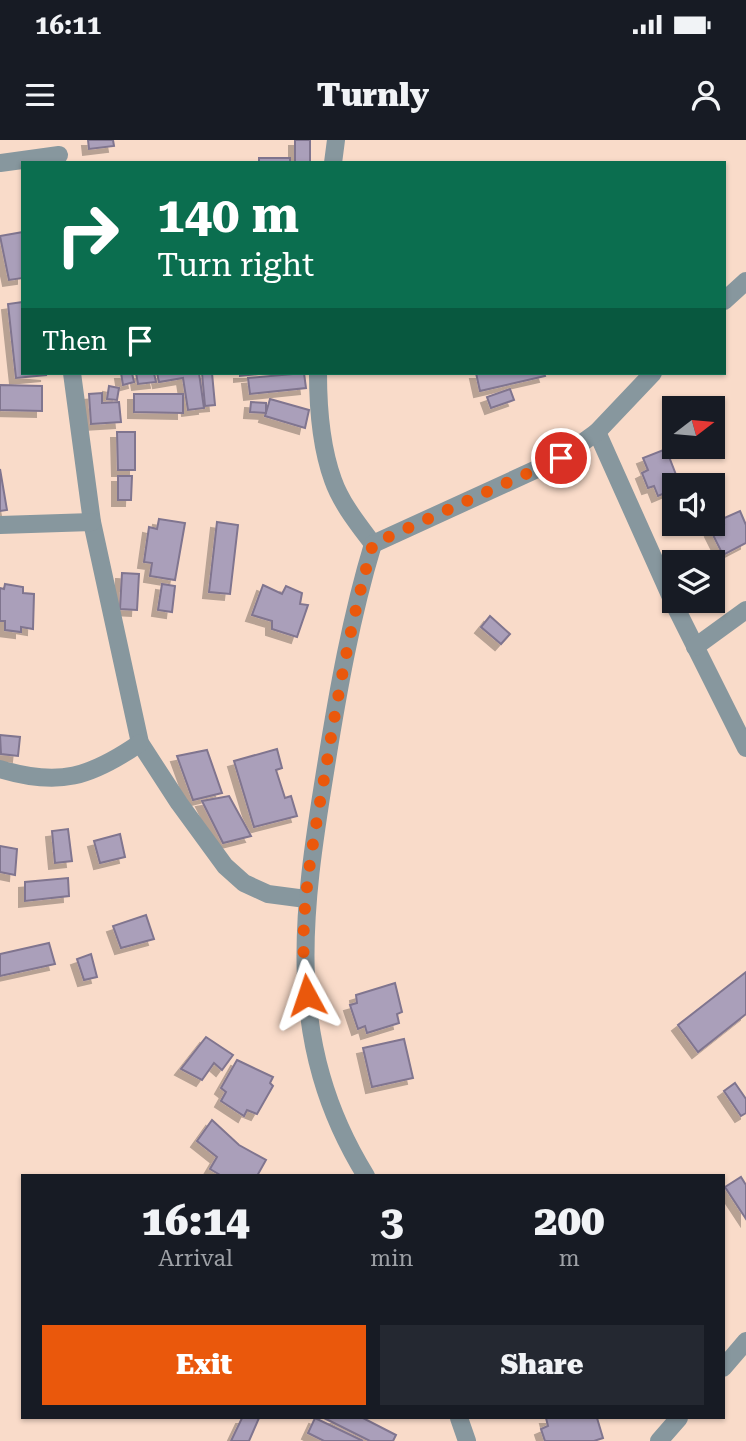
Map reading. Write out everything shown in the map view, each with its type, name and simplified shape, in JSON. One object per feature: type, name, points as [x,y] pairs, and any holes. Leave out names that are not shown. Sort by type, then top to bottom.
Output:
[{"type":"street","points":[[333,161],[336,140]]},
{"type":"street","points":[[0,163],[59,153]]},
{"type":"street","points":[[726,299],[746,281]]},
{"type":"street","points":[[72,375],[92,522],[140,743],[225,866],[243,883],[268,894],[306,900]]},
{"type":"street","points":[[318,375],[324,441],[333,480],[350,512],[373,544]]},
{"type":"street","points":[[365,1174],[343,1139],[325,1093],[303,972],[306,900],[313,836],[353,612],[373,544],[561,458],[597,432],[651,375]]},
{"type":"street","points":[[597,432],[695,647],[746,748]]},
{"type":"street","points":[[0,525],[92,522]]},
{"type":"street","points":[[695,647],[746,610]]},
{"type":"street","points":[[0,769],[51,778],[79,777],[110,763],[140,743]]},
{"type":"street","points":[[725,1366],[746,1341]]},
{"type":"street","points":[[460,1419],[467,1441]]},
{"type":"street","points":[[659,1441],[678,1419]]},
{"type":"building","points":[[88,140],[113,140],[114,146],[89,149]]},
{"type":"building","points":[[295,140],[310,140],[310,161],[295,161]]},
{"type":"building","points":[[259,158],[290,158],[290,161],[259,161]]},
{"type":"building","points":[[21,232],[21,278],[9,280],[0,236]]},
{"type":"building","points":[[21,302],[21,375],[47,375],[16,378],[8,304]]},
{"type":"building","points":[[121,375],[132,375],[134,382],[123,385]]},
{"type":"building","points":[[136,375],[154,375],[156,382],[138,384]]},
{"type":"building","points":[[157,375],[199,375],[204,408],[188,410],[183,378],[159,382]]},
{"type":"building","points":[[202,375],[212,375],[215,405],[205,406]]},
{"type":"building","points":[[304,375],[306,388],[250,394],[248,378]]},
{"type":"building","points":[[476,375],[545,376],[480,391]]},
{"type":"building","points":[[0,385],[42,386],[42,411],[0,410]]},
{"type":"building","points":[[109,386],[119,388],[117,400],[107,399]]},
{"type":"building","points":[[510,389],[514,400],[491,408],[487,397]]},
{"type":"building","points":[[102,393],[102,403],[119,402],[121,422],[91,424],[89,394]]},
{"type":"building","points":[[134,394],[183,394],[183,413],[134,412]]},
{"type":"building","points":[[270,399],[309,410],[305,428],[265,416]]},
{"type":"building","points":[[251,402],[266,403],[266,413],[250,412]]},
{"type":"building","points":[[117,432],[135,432],[135,470],[118,470]]},
{"type":"building","points":[[662,451],[662,459],[670,459],[675,473],[662,473],[662,494],[658,496],[654,486],[648,488],[642,473],[648,470],[643,458]]},
{"type":"building","points":[[0,469],[7,510],[0,511]]},
{"type":"building","points":[[118,476],[132,476],[131,500],[118,500]]},
{"type":"building","points":[[740,511],[746,525],[746,543],[725,554],[725,550],[720,550],[714,536],[725,536],[725,518]]},
{"type":"building","points":[[159,519],[185,523],[175,580],[150,576],[152,563],[144,562],[149,527],[157,529]]},
{"type":"building","points":[[217,522],[238,525],[230,594],[209,592]]},
{"type":"building","points":[[122,573],[139,574],[137,610],[120,609]]},
{"type":"building","points":[[5,584],[23,587],[23,593],[34,594],[33,629],[21,627],[21,632],[5,630],[5,621],[0,621],[0,588],[4,589]]},
{"type":"building","points":[[162,584],[175,586],[172,612],[158,610]]},
{"type":"building","points":[[263,585],[282,594],[286,586],[302,593],[300,604],[308,605],[297,637],[272,629],[272,621],[252,615]]},
{"type":"building","points":[[490,616],[510,634],[501,644],[481,627]]},
{"type":"building","points":[[0,735],[20,737],[18,756],[1,754]]},
{"type":"building","points":[[277,749],[282,768],[276,770],[285,798],[291,796],[297,816],[254,827],[234,761]]},
{"type":"building","points":[[207,750],[222,793],[193,800],[177,756]]},
{"type":"building","points":[[229,796],[251,836],[223,843],[202,801]]},
{"type":"building","points":[[68,829],[72,861],[55,863],[52,831]]},
{"type":"building","points":[[120,834],[125,857],[100,863],[94,841]]},
{"type":"building","points":[[0,846],[17,849],[15,875],[0,872]]},
{"type":"building","points":[[68,878],[69,896],[25,901],[25,882]]},
{"type":"building","points":[[146,915],[154,939],[121,948],[113,926]]},
{"type":"building","points":[[49,943],[55,964],[0,976],[0,954]]},
{"type":"building","points":[[91,954],[97,977],[84,980],[77,959]]},
{"type":"building","points":[[746,972],[746,1014],[698,1052],[678,1025]]},
{"type":"building","points":[[395,983],[402,1012],[397,1014],[399,1023],[367,1033],[365,1026],[358,1029],[350,1005],[357,1003],[356,995]]},
{"type":"building","points":[[206,1037],[233,1055],[222,1070],[214,1063],[202,1080],[181,1069]]},
{"type":"building","points":[[404,1039],[413,1078],[372,1087],[363,1048]]},
{"type":"building","points":[[237,1060],[273,1077],[270,1083],[273,1086],[257,1114],[247,1110],[244,1116],[221,1101],[226,1092],[221,1088]]},
{"type":"building","points":[[735,1083],[746,1099],[746,1113],[741,1116],[724,1091]]},
{"type":"building","points":[[212,1120],[239,1145],[266,1160],[258,1174],[219,1174],[210,1169],[217,1157],[197,1141]]},
{"type":"building","points":[[741,1177],[746,1185],[746,1219],[725,1187]]},
{"type":"building","points":[[242,1419],[259,1419],[249,1441],[231,1441]]},
{"type":"building","points":[[315,1419],[317,1419],[363,1441],[324,1441],[308,1433]]},
{"type":"building","points":[[326,1419],[365,1419],[396,1435],[393,1441],[370,1441]]},
{"type":"building","points":[[546,1419],[597,1419],[603,1438],[594,1441],[545,1441],[541,1429],[548,1426]]},
{"type":"route","points":[[307,995],[303,972],[306,900],[313,836],[353,612],[373,544],[518,480],[561,458]]}]
